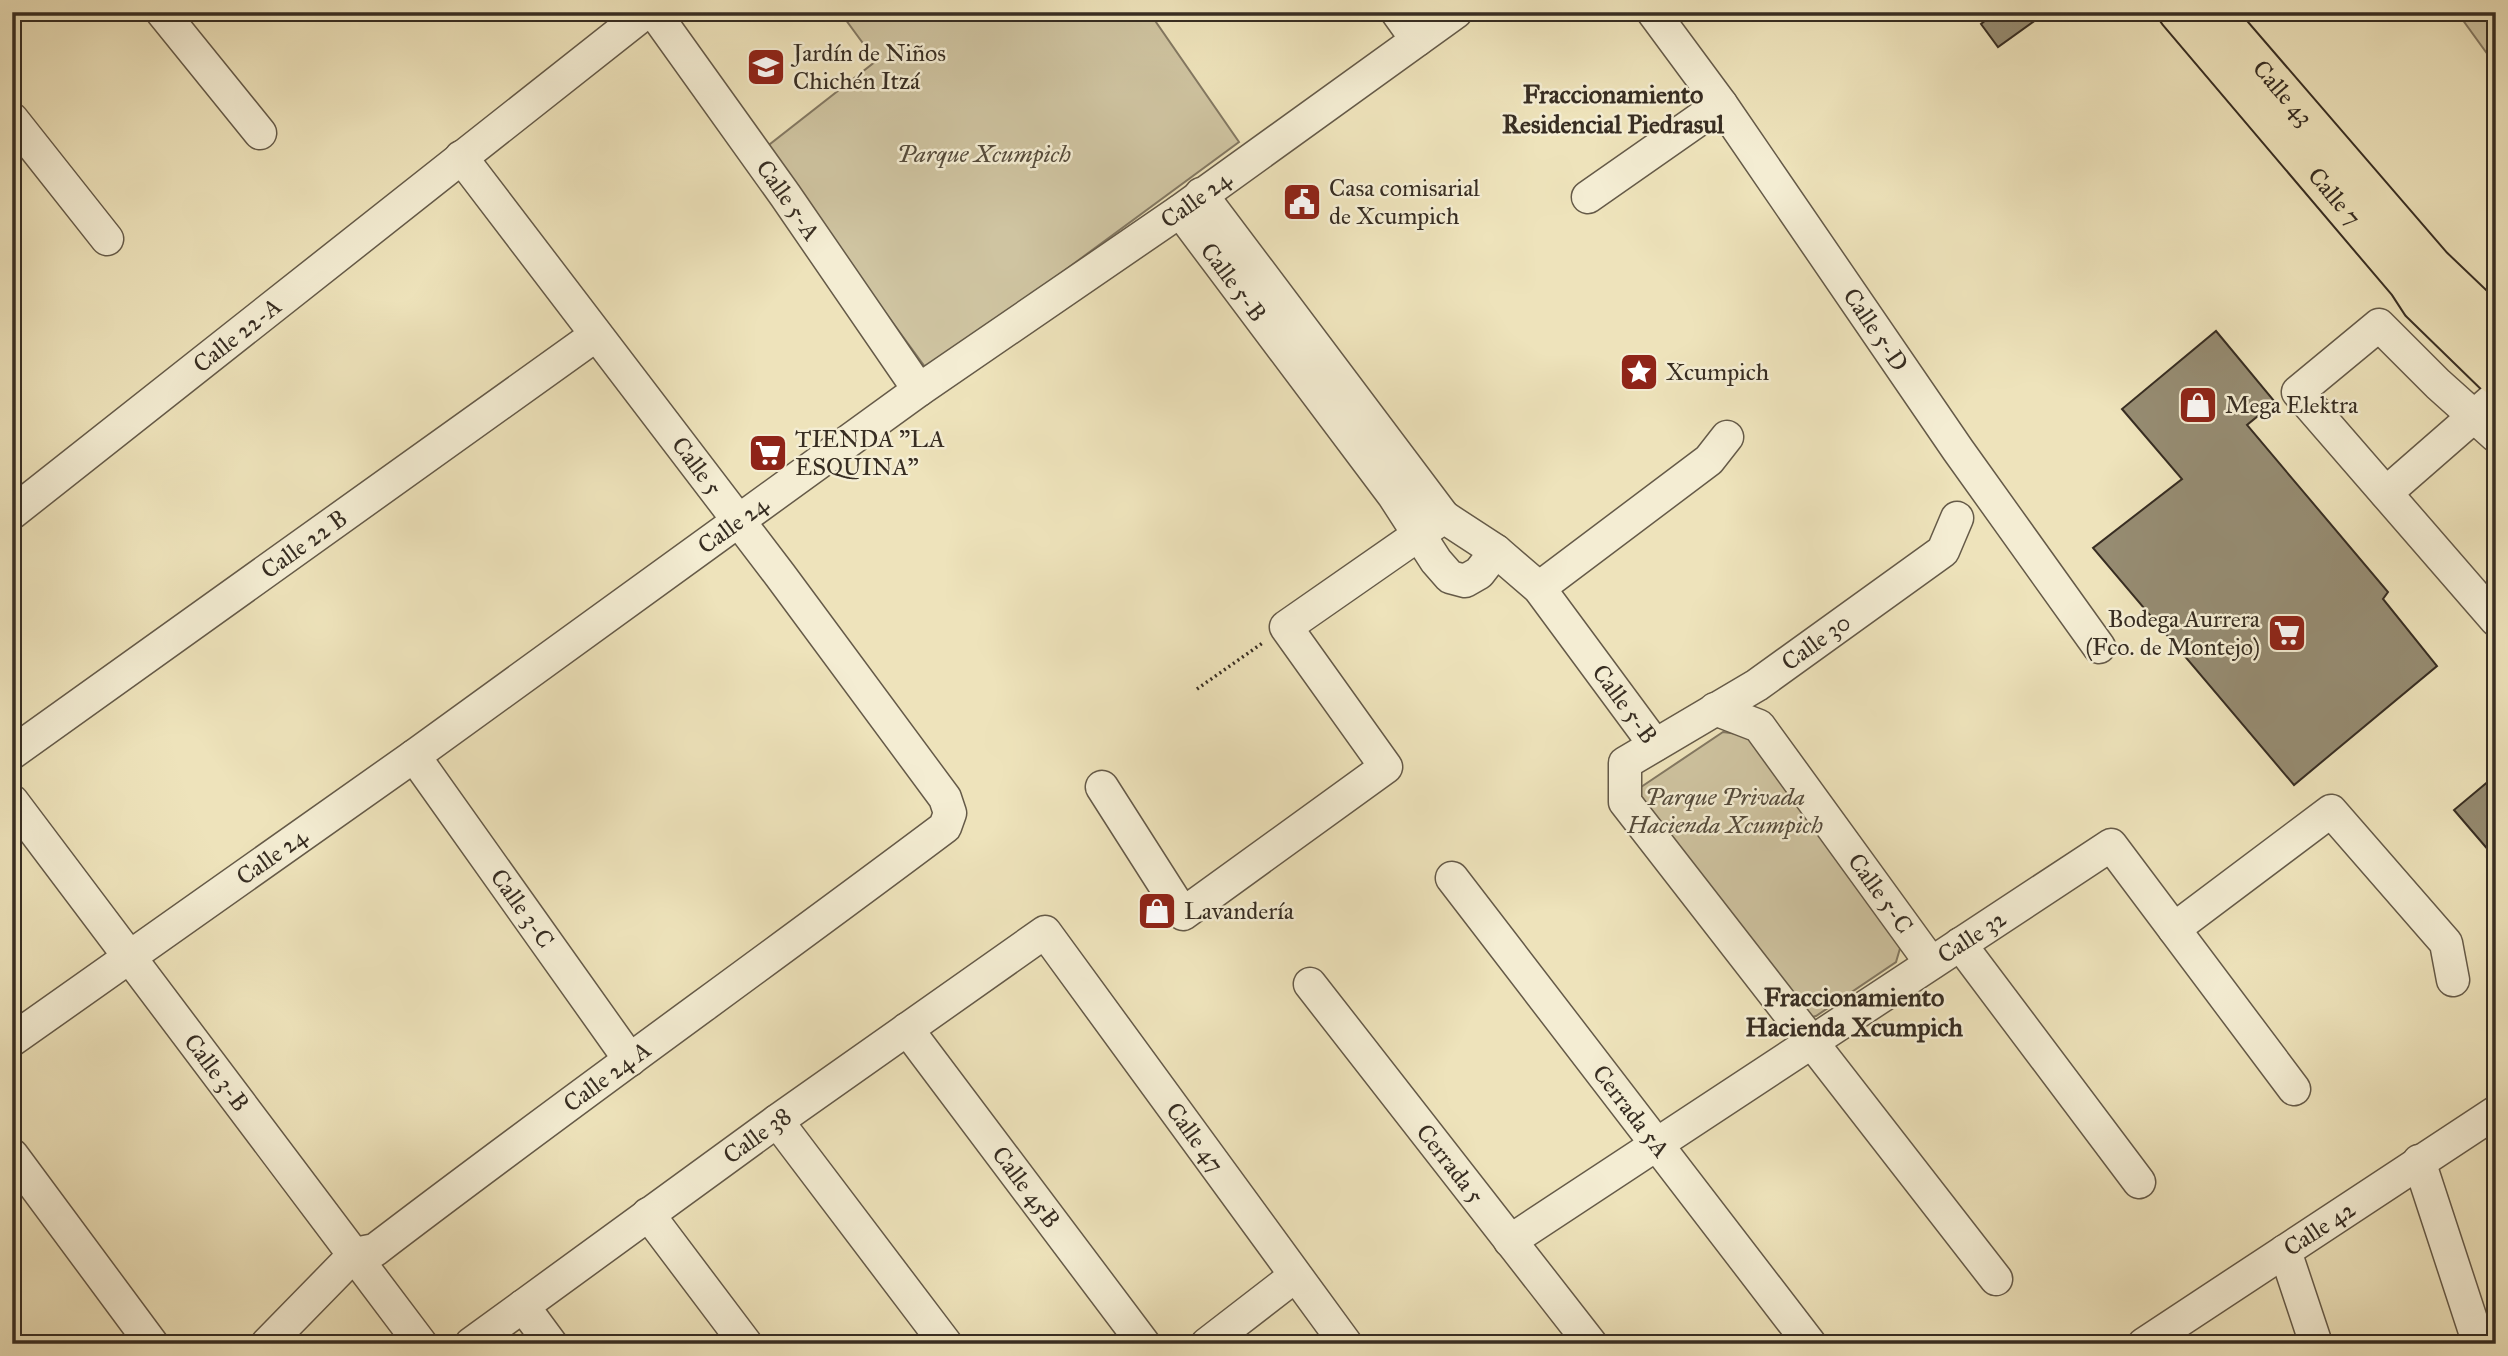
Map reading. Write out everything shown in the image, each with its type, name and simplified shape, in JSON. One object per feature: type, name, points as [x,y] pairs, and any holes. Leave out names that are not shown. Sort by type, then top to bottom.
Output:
[{"type":"main road","name":"Calle 7","points":[[2178,12],[2408,283],[2421,303],[2496,376]]},
{"type":"main road","name":"Calle 43","points":[[2213,12],[2432,266],[2494,323]]},
{"type":"street","points":[[162,12],[260,133]]},
{"type":"street","name":"Calle 22-A","points":[[12,513],[646,12]]},
{"type":"street","name":"Calle 5-A","points":[[654,12],[785,195],[919,390]]},
{"type":"street","points":[[1397,12],[1417,40]]},
{"type":"street","name":"Calle 24","points":[[12,1040],[414,756],[919,390],[1190,202],[1456,12]]},
{"type":"street","name":"Calle 5-D","points":[[1653,12],[1721,104],[1964,458],[2099,647]]},
{"type":"street","points":[[1588,197],[1721,104]]},
{"type":"street","points":[[12,119],[107,239]]},
{"type":"street","name":"Calle 5","points":[[461,157],[739,521],[945,798],[950,813]]},
{"type":"street","name":"Calle 5-B","points":[[1190,202],[1394,496],[1432,525],[1496,551],[1539,588],[1655,745],[1625,763],[1625,803],[1811,1042]]},
{"type":"street","points":[[2386,493],[2488,416],[2438,384],[2379,325],[2298,392],[2496,620]]},
{"type":"street","name":"Calle 22 B","points":[[12,753],[596,335]]},
{"type":"street","points":[[1539,588],[1709,460],[1727,437]]},
{"type":"street","name":"Calle 30","points":[[1655,745],[1757,685],[1943,551],[1957,519]]},
{"type":"street","points":[[1102,787],[1183,914],[1386,766],[1286,627],[1432,525],[1436,561],[1450,577],[1465,580],[1479,573],[1496,551]]},
{"type":"street","name":"Calle 5-C","points":[[1715,709],[1759,726],[1931,963]]},
{"type":"street","name":"Calle 3-C","points":[[414,756],[629,1060]]},
{"type":"street","name":"Calle 3-B","points":[[12,801],[421,1344]]},
{"type":"street","points":[[2294,1089],[2174,929],[2331,811],[2446,943],[2453,980]]},
{"type":"street","name":"Calle 24 A","points":[[267,1344],[355,1254],[375,1250],[540,1124],[781,951],[945,827],[950,813]]},
{"type":"street","name":"Calle 32","points":[[1510,1241],[2111,845],[2174,929]]},
{"type":"street","name":"Cerrada 5A","points":[[1452,878],[1810,1344]]},
{"type":"street","name":"Calle 38","points":[[471,1344],[777,1121],[1045,932]]},
{"type":"street","name":"Calle 47","points":[[1045,932],[1346,1344]]},
{"type":"street","points":[[1960,944],[2139,1182]]},
{"type":"street","name":"Cerrada 5","points":[[1310,984],[1591,1344]]},
{"type":"street","name":"Calle 45B","points":[[907,1029],[1144,1344]]},
{"type":"street","points":[[1811,1042],[1996,1279]]},
{"type":"street","name":"Calle 42","points":[[2146,1343],[2496,1112]]},
{"type":"street","points":[[777,1121],[946,1344]]},
{"type":"street","points":[[12,1155],[152,1344]]},
{"type":"street","points":[[2419,1161],[2479,1344]]},
{"type":"street","points":[[648,1214],[746,1344]]},
{"type":"street","points":[[2285,1251],[2316,1344]]},
{"type":"street","points":[[1207,1344],[1295,1276]]},
{"type":"street","points":[[523,1306],[551,1344]]},
{"type":"path","points":[[1197,689],[1286,627]]},
{"type":"green space","name":"Parque Xcumpich","points":[[840,12],[1149,12],[1239,142],[928,371],[765,148],[876,61]]},
{"type":"green space","points":[[2457,12],[2496,12],[2496,66]]},
{"type":"green space","name":"Parque Privada Hacienda Xcumpich","points":[[1723,732],[1753,736],[1901,945],[1896,962],[1816,1016],[1808,1018],[1637,807],[1641,787]]},
{"type":"building","points":[[1996,12],[2047,12],[1998,47],[1981,24]]},
{"type":"building","name":"Bodega Aurrera (Fco. de Montejo)","points":[[2216,331],[2275,402],[2247,425],[2388,592],[2383,599],[2437,666],[2294,785],[2093,548],[2182,479],[2122,409]]},
{"type":"building","points":[[2496,775],[2496,859],[2454,810]]},
{"type":"place","name":"Jardín de Niños Chichén Itzá","points":[[766,67]]},
{"type":"place","name":"Casa comisarial de Xcumpich","points":[[1302,202]]},
{"type":"place","name":"Xcumpich","points":[[1639,372]]},
{"type":"place","name":"Mega Elektra","points":[[2198,405]]},
{"type":"place","name":"TIENDA \"LA ESQUINA\"","points":[[768,453]]},
{"type":"place","name":"Bodega Aurrera (Fco. de Montejo)","points":[[2287,633]]},
{"type":"place","name":"Lavandería","points":[[1157,911]]},
{"type":"district","name":"Fraccionamiento Residencial Piedrasul","points":[[1613,109]]},
{"type":"district","name":"Fraccionamiento Hacienda Xcumpich","points":[[1854,1012]]}]
